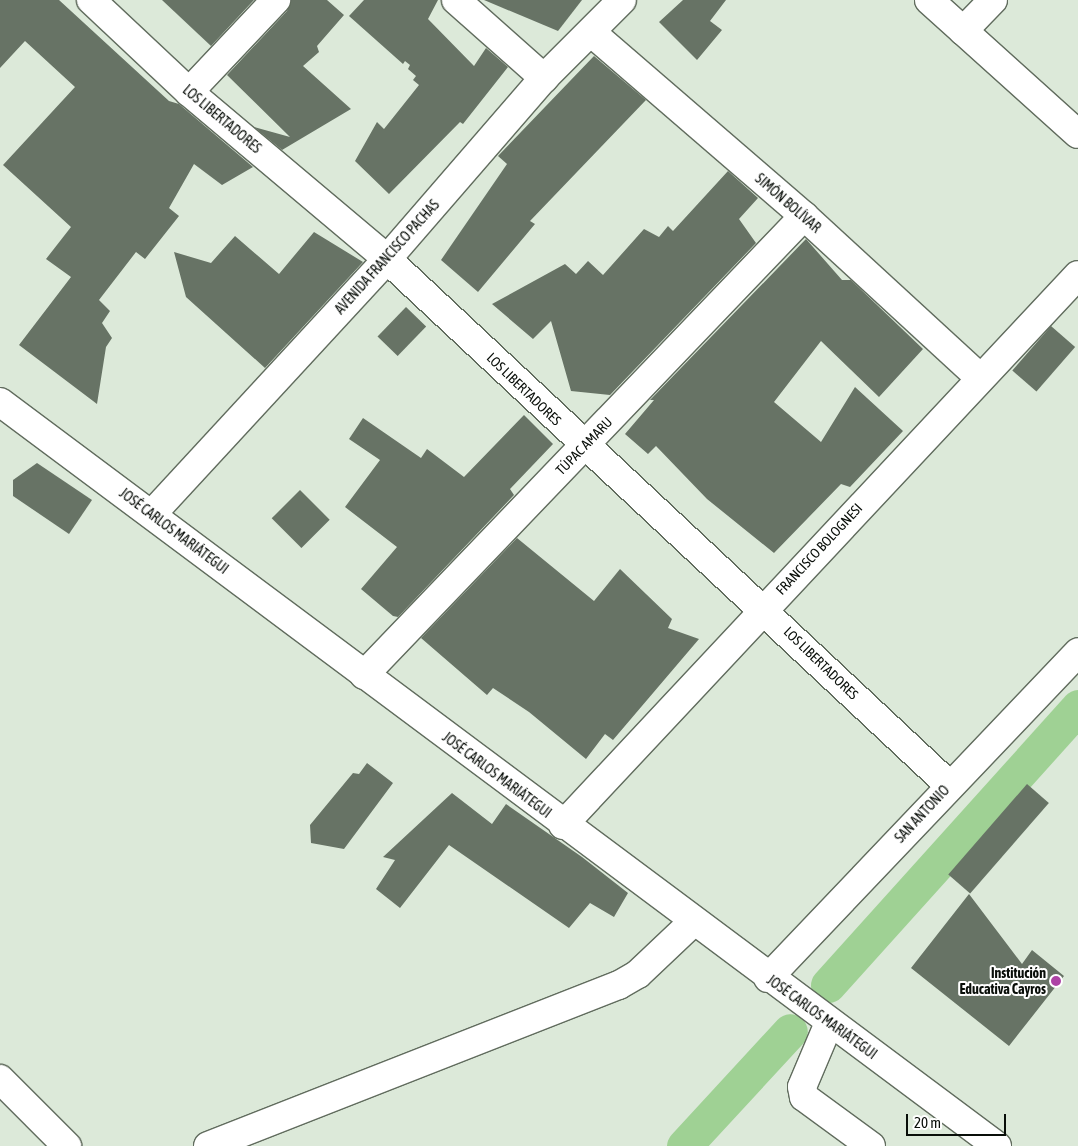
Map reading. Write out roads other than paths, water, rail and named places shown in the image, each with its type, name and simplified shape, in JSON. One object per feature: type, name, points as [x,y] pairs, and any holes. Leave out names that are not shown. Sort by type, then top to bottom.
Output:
[{"type":"street","name":"LOS LIBERTADORES","points":[[91,0],[189,92],[387,259],[584,446],[764,608],[949,785]]},
{"type":"street","points":[[189,92],[276,0]]},
{"type":"street","points":[[456,0],[544,78]]},
{"type":"street","name":"AVENIDA FRANCISCO PACHAS","points":[[152,514],[387,259],[544,78],[622,0]]},
{"type":"street","points":[[929,0],[1078,134]]},
{"type":"street","points":[[963,31],[993,0]]},
{"type":"street","name":"SIMÓN BOLÍVAR","points":[[592,32],[804,216],[979,377]]},
{"type":"street","name":"TÚPAC AMARU","points":[[364,674],[804,216]]},
{"type":"street","name":"FRANCISCO BOLOGNESI","points":[[563,825],[979,377],[1078,275]]},
{"type":"street","name":"JOSÉ CARLOS MARIÁTEGUI","points":[[0,402],[152,514],[563,825],[996,1146]]},
{"type":"street","name":"SAN ANTONIO","points":[[768,978],[949,785],[1078,652]]},
{"type":"street","points":[[208,1146],[619,985],[638,974],[693,922]]},
{"type":"street","points":[[829,1023],[802,1087],[804,1097],[871,1146]]},
{"type":"street","points":[[0,1079],[67,1146]]},
{"type":"waterway","points":[[828,985],[1078,707]]},
{"type":"waterway","points":[[684,1146],[790,1031]]},
{"type":"place","name":"Institución Educativa Cayros","points":[[1056,981]]}]
